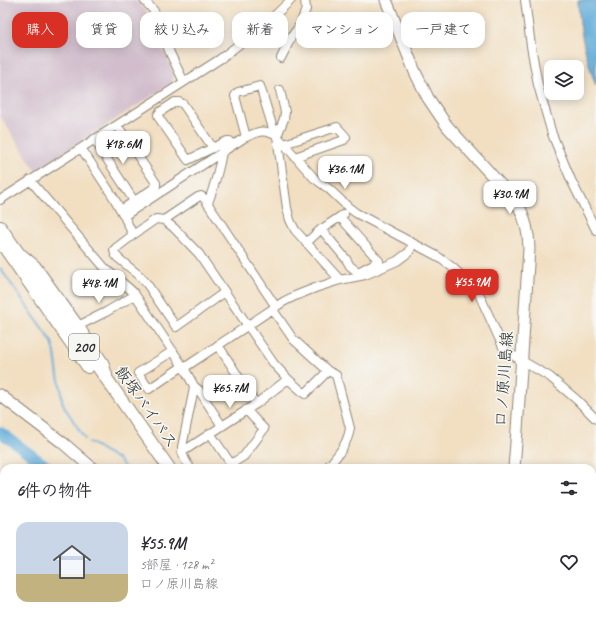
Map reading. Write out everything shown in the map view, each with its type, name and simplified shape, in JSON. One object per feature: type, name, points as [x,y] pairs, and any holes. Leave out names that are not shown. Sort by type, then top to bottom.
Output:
[{"type":"highway","name":"飯塚バイパス","points":[[0,227],[75,327],[110,384],[166,464]]},
{"type":"highway","name":"200","points":[[0,241],[156,464]]},
{"type":"main road","name":"口ノ原川島線","points":[[386,0],[415,72],[428,98],[447,126],[518,204],[525,220],[529,249],[514,464]]},
{"type":"main road","points":[[0,395],[63,443],[87,464]]},
{"type":"street","points":[[144,0],[154,11],[170,53],[184,82]]},
{"type":"street","points":[[0,200],[117,124],[220,60],[255,32],[291,0]]},
{"type":"street","points":[[281,58],[292,36],[300,25],[306,10],[305,0]]},
{"type":"street","points":[[525,0],[538,85],[552,134],[571,180],[596,230]]},
{"type":"street","points":[[246,136],[235,96],[238,92],[260,86],[276,135],[290,220],[295,230],[340,280]]},
{"type":"street","points":[[276,135],[284,118],[285,112],[280,90]]},
{"type":"street","points":[[213,148],[183,104],[175,102],[158,115],[188,160],[220,144],[226,141],[230,141],[232,145]]},
{"type":"street","points":[[117,124],[156,183],[154,188],[134,201],[123,213]]},
{"type":"street","points":[[284,144],[337,127],[346,137],[344,140],[295,157]]},
{"type":"street","points":[[123,213],[246,136],[265,131],[276,135],[314,178],[329,189],[348,207],[437,256],[466,279],[479,294],[503,347],[507,352],[550,377],[577,400],[596,419]]},
{"type":"street","points":[[94,139],[134,201]]},
{"type":"street","points":[[81,148],[123,213],[133,235]]},
{"type":"street","points":[[208,204],[222,152]]},
{"type":"street","points":[[30,180],[104,267],[113,276],[127,286],[135,295],[222,426]]},
{"type":"street","points":[[164,220],[198,197],[201,196],[204,198],[293,339],[332,373],[350,428],[345,446],[330,464]]},
{"type":"street","points":[[306,243],[321,229],[352,210]]},
{"type":"street","points":[[340,217],[381,264]]},
{"type":"street","points":[[225,292],[176,327],[148,284],[118,258],[114,250],[156,219],[164,220],[174,228],[199,254],[225,292],[274,364],[288,379],[305,394],[332,373]]},
{"type":"street","points":[[321,229],[350,266],[358,272],[381,264],[397,261],[409,252],[413,244]]},
{"type":"street","points":[[172,351],[138,373],[149,389],[295,296],[340,280],[365,275],[381,264]]},
{"type":"street","points":[[75,327],[106,312],[135,295]]},
{"type":"street","points":[[218,345],[256,404]]},
{"type":"street","points":[[182,452],[256,404],[288,379]]},
{"type":"street","points":[[187,464],[183,457],[182,447],[194,386]]},
{"type":"street","points":[[234,464],[244,456],[264,429],[246,410]]},
{"type":"street","points":[[210,433],[231,464]]},
{"type":"shaded area","points":[[0,0],[134,0],[145,10],[146,12],[140,12],[140,48],[162,48],[174,73],[173,82],[36,171],[0,116]]},
{"type":"water","points":[[578,0],[596,0],[596,86],[584,44]]},
{"type":"waterway","points":[[0,268],[52,342],[62,401],[85,439]]},
{"type":"waterway","points":[[0,432],[44,464]]},
{"type":"waterway","points":[[89,442],[119,460],[122,464]]}]
